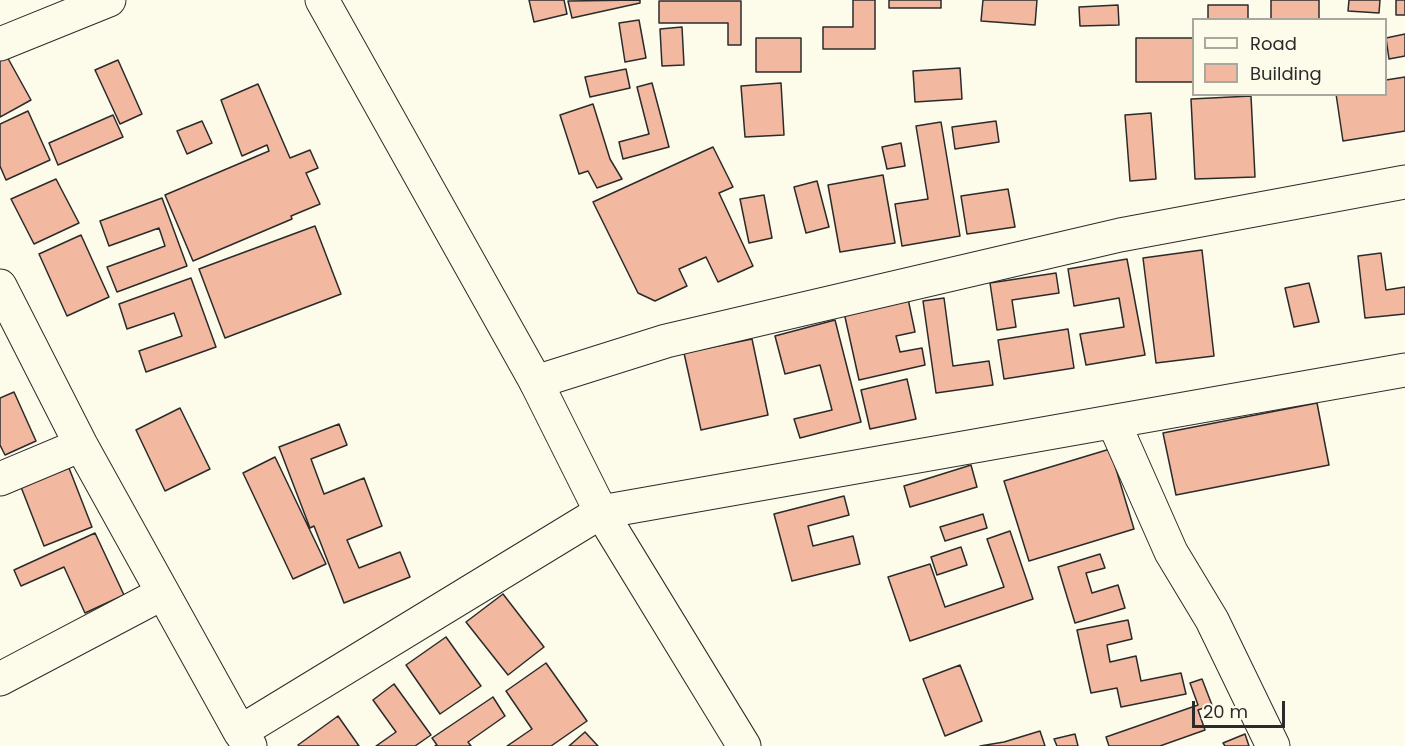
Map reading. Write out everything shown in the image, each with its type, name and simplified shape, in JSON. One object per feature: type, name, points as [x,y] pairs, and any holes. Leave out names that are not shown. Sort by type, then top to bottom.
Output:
[{"type":"main road","points":[[0,44],[109,0]]},
{"type":"main road","points":[[322,0],[536,382],[601,512],[744,746]]},
{"type":"main road","points":[[536,382],[666,341],[1120,235],[1405,182]]},
{"type":"main road","points":[[0,286],[81,445],[245,739],[601,512],[1405,370]]},
{"type":"main road","points":[[1114,423],[1170,552],[1212,620],[1273,746]]},
{"type":"main road","points":[[0,479],[81,445]]},
{"type":"main road","points":[[0,679],[163,593]]},
{"type":"building","points":[[529,0],[564,0],[567,14],[534,22]]},
{"type":"building","points":[[640,0],[640,3],[572,18],[568,1]]},
{"type":"building","points":[[853,0],[875,0],[875,49],[823,49],[823,27],[853,27]]},
{"type":"building","points":[[889,0],[941,0],[941,8],[889,8]]},
{"type":"building","points":[[983,0],[1037,0],[1035,25],[981,21]]},
{"type":"building","points":[[1271,0],[1319,0],[1319,18],[1271,18]]},
{"type":"building","points":[[1349,0],[1380,0],[1379,13],[1348,11]]},
{"type":"building","points":[[1396,0],[1405,0],[1405,15],[1396,15]]},
{"type":"building","points":[[659,1],[741,1],[741,45],[728,45],[728,23],[659,23]]},
{"type":"building","points":[[1118,5],[1119,25],[1080,26],[1079,7]]},
{"type":"building","points":[[1208,5],[1248,5],[1248,18],[1208,18]]},
{"type":"building","points":[[639,20],[646,58],[625,62],[619,23]]},
{"type":"building","points":[[682,27],[684,65],[662,66],[660,29]]},
{"type":"building","points":[[1405,34],[1405,56],[1389,59],[1387,38]]},
{"type":"building","points":[[756,38],[801,38],[801,72],[756,72]]},
{"type":"building","points":[[1136,38],[1192,38],[1192,82],[1136,82]]},
{"type":"building","points":[[5,53],[31,100],[0,117],[0,55]]},
{"type":"building","points":[[118,60],[142,114],[120,124],[95,70]]},
{"type":"building","points":[[960,68],[962,99],[915,102],[913,71]]},
{"type":"building","points":[[626,69],[630,88],[590,97],[585,77]]},
{"type":"building","points":[[1405,77],[1405,131],[1343,141],[1336,96],[1387,96],[1387,80]]},
{"type":"building","points":[[652,83],[669,147],[623,159],[619,142],[649,134],[637,87]]},
{"type":"building","points":[[781,83],[784,135],[745,137],[741,86]]},
{"type":"building","points":[[258,84],[290,158],[310,150],[318,168],[306,173],[320,204],[291,216],[292,219],[193,261],[165,195],[269,151],[267,145],[242,156],[221,100]]},
{"type":"building","points":[[1251,96],[1255,177],[1195,179],[1191,99]]},
{"type":"building","points":[[593,104],[610,159],[622,179],[597,188],[588,171],[579,174],[560,115]]},
{"type":"building","points":[[28,111],[50,160],[6,180],[0,166],[0,124]]},
{"type":"building","points":[[1151,113],[1156,179],[1130,181],[1125,115]]},
{"type":"building","points":[[113,115],[123,137],[58,165],[49,143]]},
{"type":"building","points":[[202,121],[212,143],[187,154],[177,131]]},
{"type":"building","points":[[996,121],[999,142],[955,149],[952,127]]},
{"type":"building","points":[[941,122],[960,236],[902,246],[895,204],[928,199],[916,126]]},
{"type":"building","points":[[901,143],[905,166],[887,169],[882,147]]},
{"type":"building","points":[[713,147],[733,187],[719,193],[753,266],[718,282],[706,257],[679,269],[687,286],[655,301],[638,293],[593,202]]},
{"type":"building","points":[[883,175],[895,243],[840,252],[828,185]]},
{"type":"building","points":[[56,179],[79,223],[34,244],[11,199]]},
{"type":"building","points":[[817,181],[829,227],[806,233],[794,187]]},
{"type":"building","points":[[1008,189],[1015,227],[967,234],[961,196]]},
{"type":"building","points":[[764,195],[772,238],[749,243],[740,199]]},
{"type":"building","points":[[162,198],[187,266],[117,292],[107,267],[165,246],[159,228],[109,246],[100,221]]},
{"type":"building","points":[[315,226],[341,294],[225,338],[199,269]]},
{"type":"building","points":[[81,235],[109,297],[67,316],[39,254]]},
{"type":"building","points":[[1202,250],[1214,356],[1156,363],[1143,258]]},
{"type":"building","points":[[1381,253],[1386,290],[1405,287],[1405,314],[1365,318],[1358,256]]},
{"type":"building","points":[[1127,259],[1145,355],[1086,365],[1080,334],[1124,327],[1119,298],[1074,306],[1068,269]]},
{"type":"building","points":[[1056,273],[1059,293],[1012,300],[1016,327],[997,330],[990,283]]},
{"type":"building","points":[[191,278],[216,347],[146,372],[139,351],[182,336],[174,313],[127,329],[119,304]]},
{"type":"building","points":[[1309,283],[1319,322],[1294,327],[1285,288]]},
{"type":"building","points":[[907,294],[915,332],[896,336],[900,352],[922,348],[925,365],[859,380],[843,308]]},
{"type":"building","points":[[944,298],[953,366],[989,361],[993,385],[936,393],[923,301]]},
{"type":"building","points":[[835,320],[861,422],[800,438],[794,419],[832,410],[820,365],[785,374],[775,336]]},
{"type":"building","points":[[1068,329],[1074,368],[1004,379],[998,340]]},
{"type":"building","points":[[752,339],[768,415],[701,430],[684,353]]},
{"type":"building","points":[[907,379],[916,419],[870,429],[861,390]]},
{"type":"building","points":[[14,392],[36,441],[5,455],[0,445],[0,398]]},
{"type":"building","points":[[1317,403],[1329,465],[1176,495],[1163,433]]},
{"type":"building","points":[[180,408],[210,469],[165,491],[136,430]]},
{"type":"building","points":[[339,424],[347,445],[311,459],[324,494],[364,478],[382,526],[347,540],[359,568],[400,552],[410,577],[344,603],[314,526],[310,528],[279,447]]},
{"type":"building","points":[[1110,449],[1134,529],[1029,561],[1004,481]]},
{"type":"building","points":[[275,457],[326,564],[293,579],[243,473]]},
{"type":"building","points":[[971,465],[977,487],[910,507],[904,486]]},
{"type":"building","points":[[69,468],[92,527],[44,546],[21,487]]},
{"type":"building","points":[[844,496],[849,515],[808,526],[813,546],[853,536],[860,564],[792,581],[774,514]]},
{"type":"building","points":[[983,514],[987,528],[945,541],[940,527]]},
{"type":"building","points":[[1010,531],[1033,599],[910,641],[888,577],[930,564],[945,607],[1004,587],[987,539]]},
{"type":"building","points":[[95,533],[124,595],[85,613],[64,567],[21,586],[14,570]]},
{"type":"building","points":[[961,547],[967,565],[937,575],[931,557]]},
{"type":"building","points":[[1100,554],[1105,568],[1086,573],[1092,593],[1118,585],[1125,608],[1075,623],[1058,567]]},
{"type":"building","points":[[503,594],[544,647],[508,675],[466,622]]},
{"type":"building","points":[[1128,620],[1132,639],[1107,645],[1110,662],[1136,656],[1141,681],[1181,673],[1186,694],[1121,707],[1117,688],[1091,693],[1077,630]]},
{"type":"building","points":[[446,637],[481,686],[440,714],[406,665]]},
{"type":"building","points":[[546,663],[587,721],[551,746],[507,746],[532,729],[506,691]]},
{"type":"building","points":[[960,665],[982,721],[945,736],[923,679]]},
{"type":"building","points":[[1202,679],[1212,705],[1198,710],[1205,730],[1160,746],[1109,746],[1106,737],[1198,705],[1190,683]]},
{"type":"building","points":[[394,684],[431,735],[415,746],[376,746],[396,732],[373,700]]},
{"type":"building","points":[[493,697],[505,716],[468,742],[471,746],[435,746],[437,745],[432,738]]},
{"type":"building","points":[[338,716],[359,746],[298,745]]},
{"type":"building","points":[[1040,731],[1045,746],[980,746],[1004,742]]},
{"type":"building","points":[[585,732],[598,746],[569,746]]},
{"type":"building","points":[[1075,734],[1078,746],[1057,746],[1054,739]]},
{"type":"building","points":[[1245,734],[1249,746],[1225,746],[1223,743]]}]
